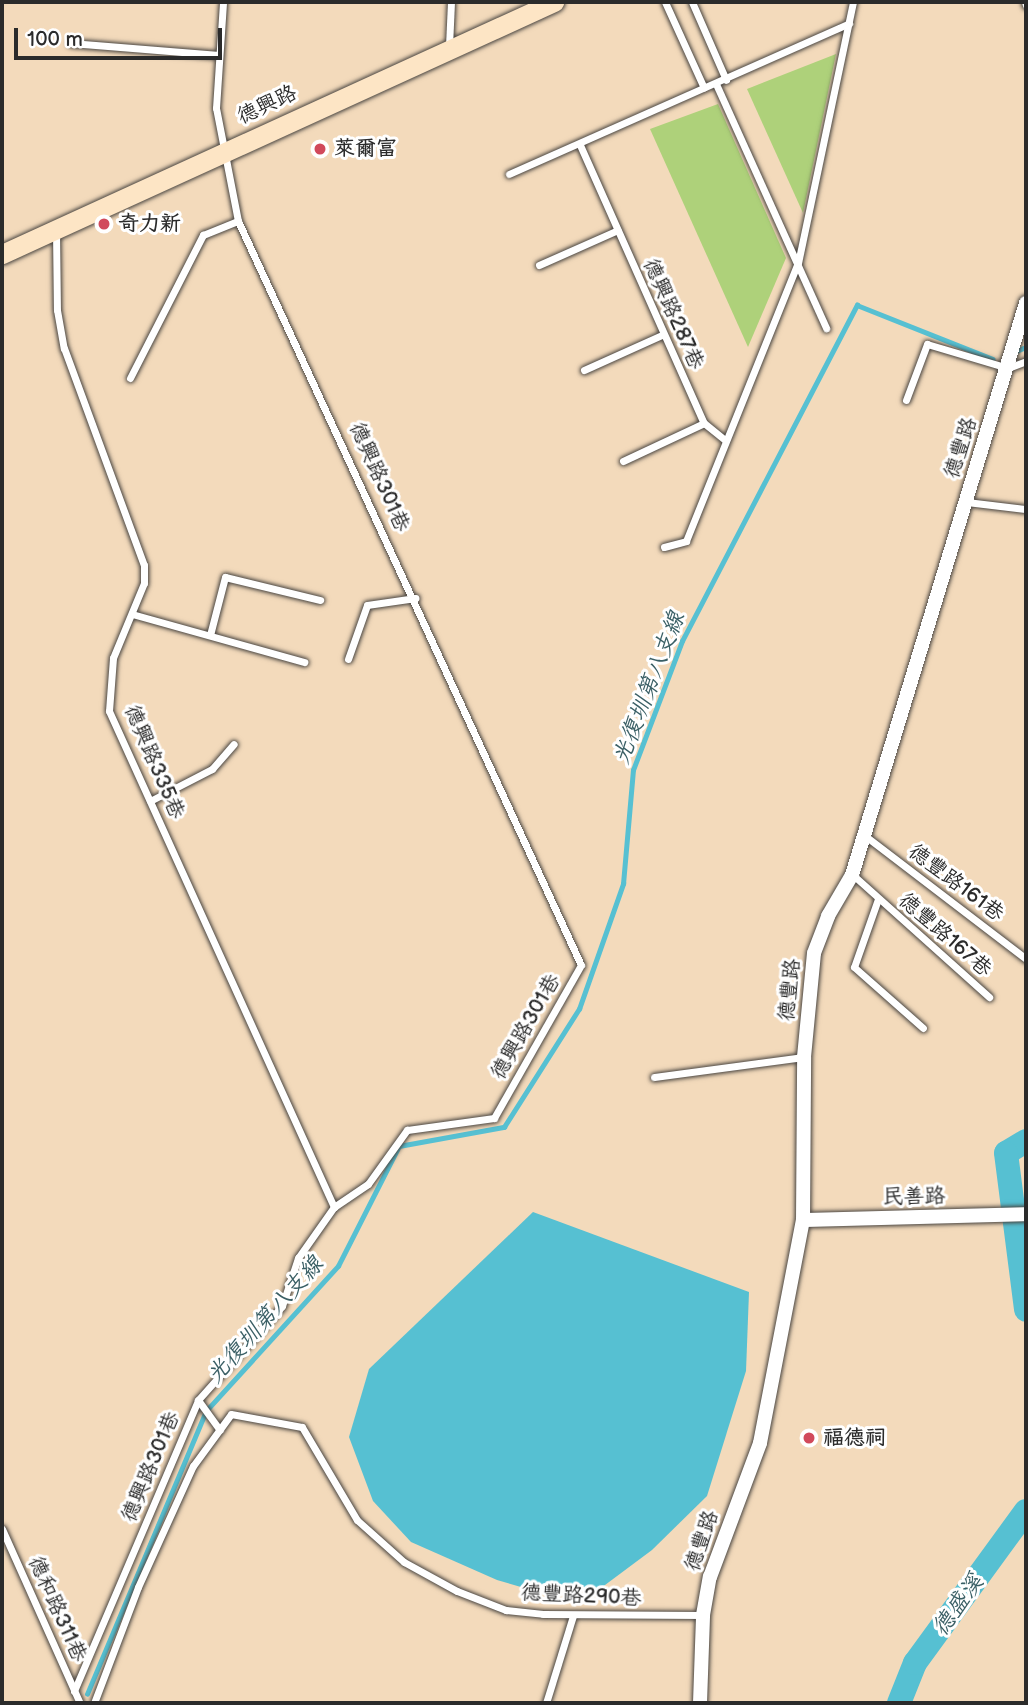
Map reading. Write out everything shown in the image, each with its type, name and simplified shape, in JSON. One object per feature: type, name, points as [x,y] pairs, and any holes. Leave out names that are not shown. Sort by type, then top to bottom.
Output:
[{"type":"main road","name":"德興路","points":[[2,254],[57,231],[449,47],[554,2]]},
{"type":"street","name":"德豐路","points":[[700,1703],[703,1615],[710,1577],[760,1443],[803,1220],[804,1057],[814,953],[828,916],[852,875],[1009,368],[1026,303]]},
{"type":"street","name":"民善路","points":[[803,1220],[1026,1213]]},
{"type":"lane","name":"德興路301巷","points":[[74,1691],[198,1400],[282,1306],[298,1258],[334,1207],[368,1184],[407,1130],[494,1118],[581,965],[415,598],[238,221],[222,152],[216,108],[223,2]]},
{"type":"lane","points":[[449,47],[451,2]]},
{"type":"lane","points":[[665,2],[705,88]]},
{"type":"lane","points":[[692,2],[726,80]]},
{"type":"lane","points":[[664,547],[686,541],[724,439],[798,263],[853,2]]},
{"type":"lane","points":[[509,174],[562,147],[580,145],[849,23]]},
{"type":"lane","points":[[71,43],[219,54]]},
{"type":"lane","points":[[716,84],[825,328]]},
{"type":"lane","name":"德興路287巷","points":[[580,145],[662,335],[704,423],[724,439]]},
{"type":"lane","points":[[130,378],[203,235],[238,221]]},
{"type":"lane","points":[[539,265],[618,230]]},
{"type":"lane","name":"德興路335巷","points":[[57,231],[57,310],[64,348],[144,565],[144,583],[113,658],[109,711],[334,1207]]},
{"type":"lane","points":[[584,370],[662,335]]},
{"type":"lane","points":[[906,400],[927,344],[1009,368],[1026,361]]},
{"type":"lane","points":[[623,461],[704,423]]},
{"type":"lane","points":[[966,502],[1026,509]]},
{"type":"lane","points":[[210,635],[225,577],[320,600]]},
{"type":"lane","points":[[348,659],[367,605],[415,598]]},
{"type":"lane","points":[[132,614],[304,662]]},
{"type":"lane","points":[[150,801],[212,769],[234,744]]},
{"type":"lane","name":"德豐路161巷","points":[[863,835],[1026,959]]},
{"type":"lane","name":"德豐路167巷","points":[[852,875],[989,997]]},
{"type":"lane","name":"德豐路167巷","points":[[877,899],[854,967],[923,1028]]},
{"type":"lane","points":[[654,1077],[804,1057]]},
{"type":"lane","points":[[198,1400],[220,1430]]},
{"type":"lane","name":"德豐路290巷","points":[[94,1703],[138,1587],[193,1466],[231,1414],[302,1427],[356,1520],[404,1562],[506,1610],[573,1616],[703,1615]]},
{"type":"lane","name":"德和路311巷","points":[[2,1529],[80,1703]]},
{"type":"lane","points":[[546,1703],[573,1616]]},
{"type":"green space","points":[[836,54],[803,213],[747,89]]},
{"type":"green space","points":[[718,104],[786,258],[748,347],[650,129]]},
{"type":"water","points":[[533,1212],[749,1292],[746,1371],[707,1496],[652,1550],[601,1588],[545,1594],[497,1580],[411,1542],[373,1501],[349,1437],[369,1369]]},
{"type":"waterway","name":"光復圳第八支線","points":[[87,1694],[206,1411],[338,1266],[399,1146],[504,1127],[579,1009],[623,884],[633,770],[682,641],[857,305],[993,359]]},
{"type":"waterway","name":"光復圳第八支線","points":[[1014,352],[1026,347]]},
{"type":"waterway","name":"德盛溪","points":[[1026,1141],[1006,1153],[1026,1310]]},
{"type":"waterway","name":"德盛溪","points":[[899,1703],[915,1663],[1026,1511]]},
{"type":"place","name":"萊爾富","points":[[320,149]]},
{"type":"place","name":"奇力新","points":[[104,224]]},
{"type":"place","name":"福德祠","points":[[809,1438]]}]
